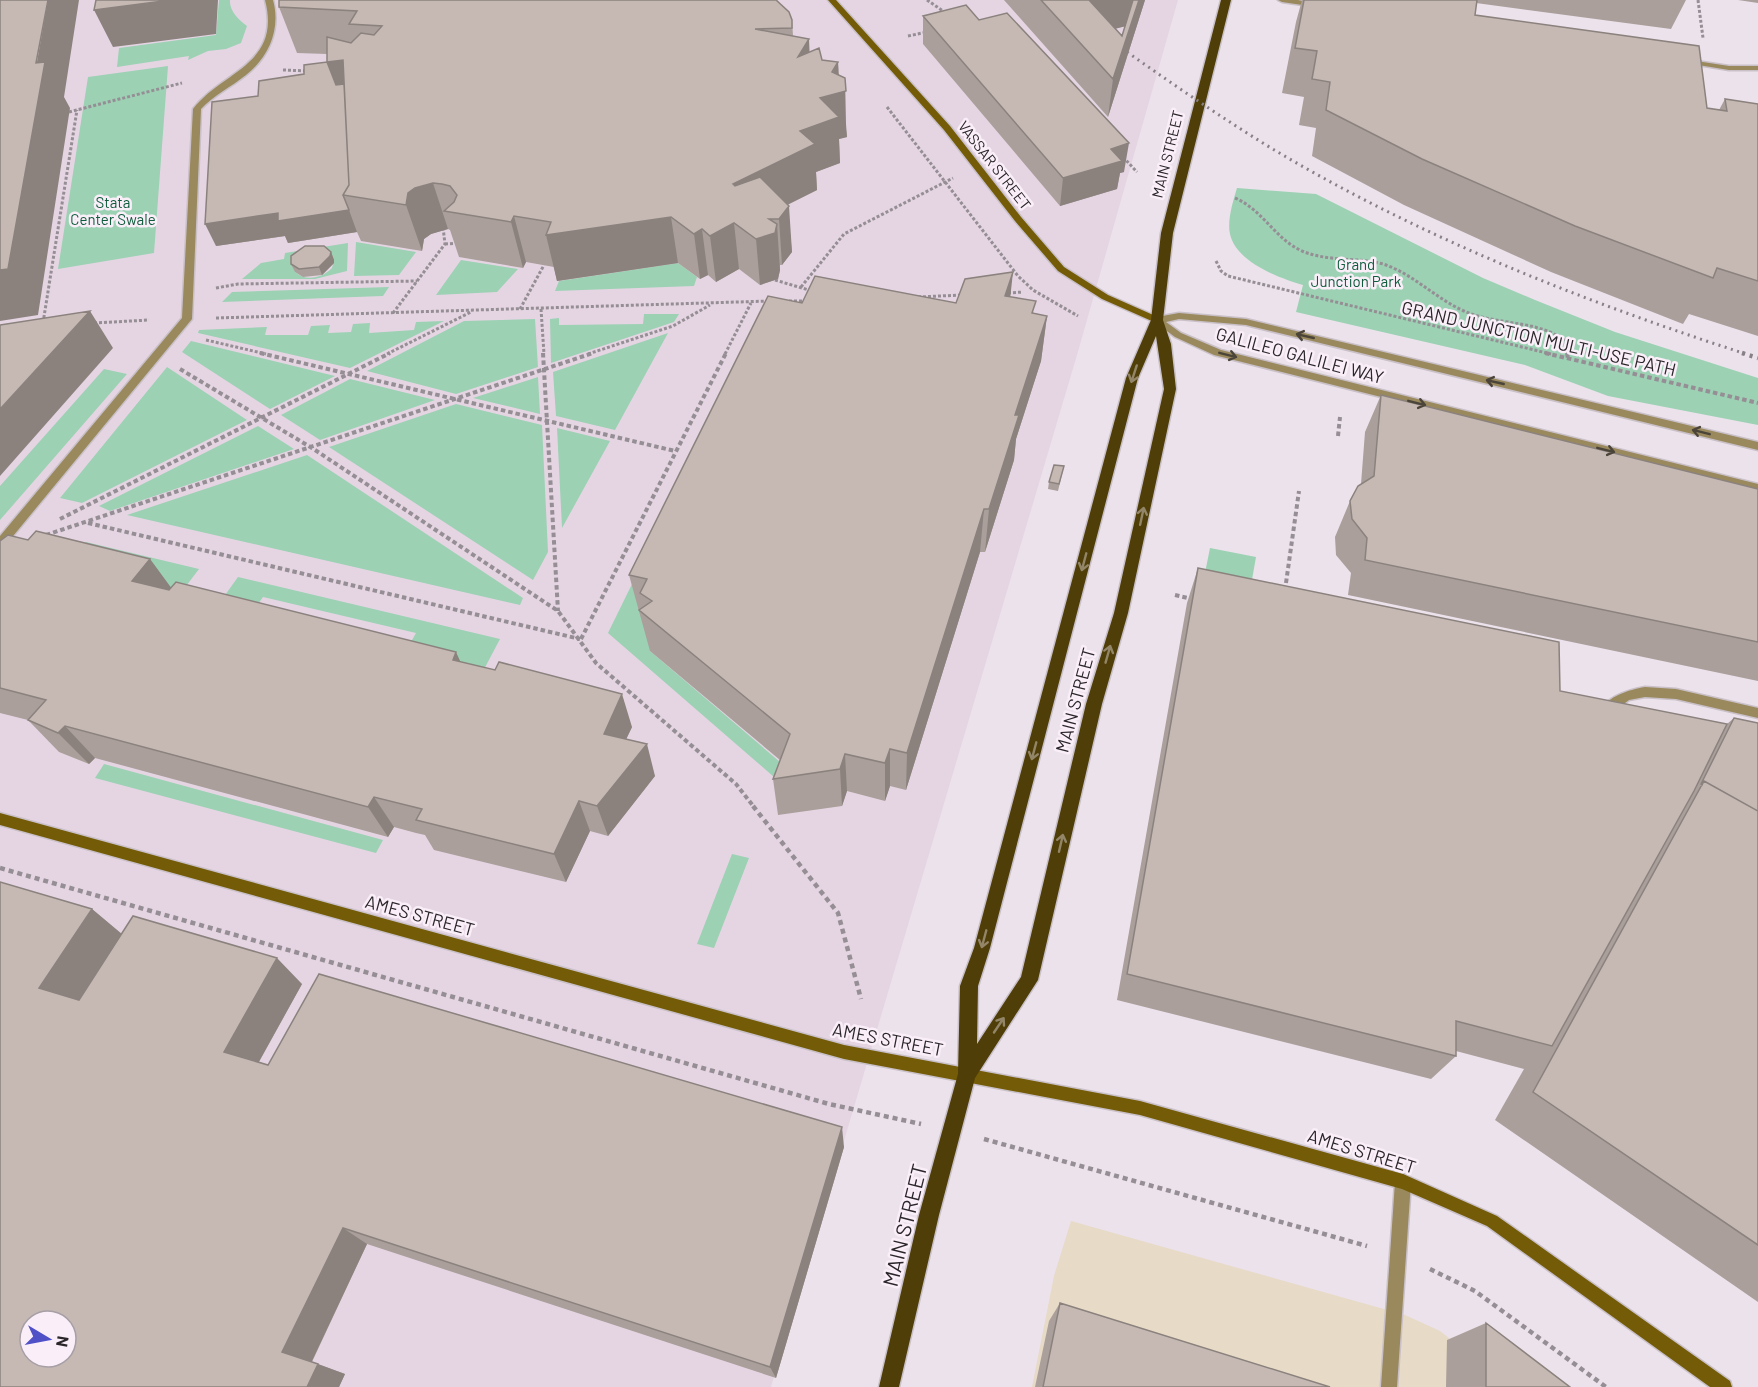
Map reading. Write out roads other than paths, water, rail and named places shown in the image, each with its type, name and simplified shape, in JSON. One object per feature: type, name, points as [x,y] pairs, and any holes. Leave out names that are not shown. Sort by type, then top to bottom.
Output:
[{"type":"main road","name":"MAIN STREET","points":[[889,1387],[967,1074],[969,986],[991,914],[1132,378],[1157,320],[1167,233],[1226,0]]},
{"type":"main road","name":"MAIN STREET","points":[[967,1074],[1029,980],[1094,704],[1125,593],[1170,389],[1165,344],[1157,320]]},
{"type":"street","points":[[0,544],[173,332],[187,318],[197,109],[216,89],[249,68],[272,31],[274,13],[269,0]]},
{"type":"street","name":"VASSAR STREET","points":[[832,0],[947,128],[1061,268],[1105,297],[1157,320]]},
{"type":"street","points":[[1282,0],[1328,7]]},
{"type":"street","points":[[1673,59],[1729,68],[1758,68]]},
{"type":"street","name":"GALILEO GALILEI WAY","points":[[1157,320],[1179,316],[1246,322],[1758,446]]},
{"type":"street","name":"GALILEO GALILEI WAY","points":[[1157,320],[1178,335],[1218,353],[1758,488]]},
{"type":"street","points":[[1601,720],[1603,712],[1617,700],[1635,693],[1655,691],[1758,713]]},
{"type":"street","name":"AMES STREET","points":[[0,819],[844,1052],[1140,1108],[1403,1182],[1492,1221],[1724,1387]]},
{"type":"street","points":[[1389,1387],[1403,1182]]},
{"type":"railway","points":[[1127,52],[1271,148],[1385,210],[1563,289],[1746,354]]},
{"type":"railway","points":[[1742,353],[1758,358]]},
{"type":"park label","name":"Stata Center Swale","points":[[113,210]]},
{"type":"park label","name":"Grand Junction Park","points":[[1356,272]]}]
